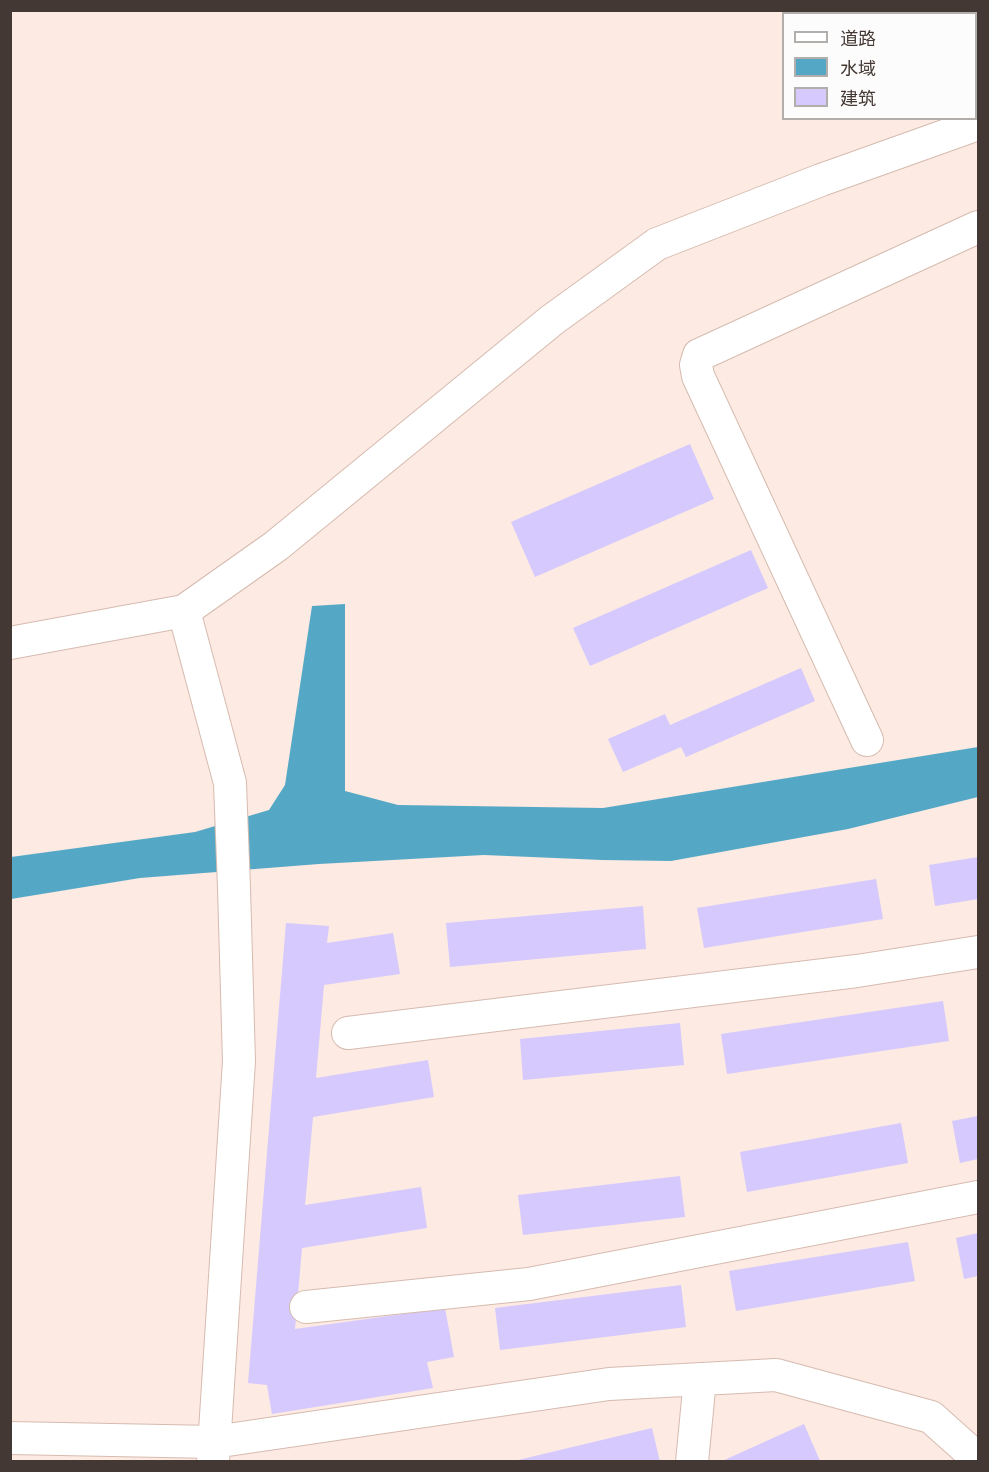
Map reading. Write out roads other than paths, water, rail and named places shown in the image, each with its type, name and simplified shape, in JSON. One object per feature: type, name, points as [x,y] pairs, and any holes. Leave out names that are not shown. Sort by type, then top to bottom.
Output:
[{"type":"street","points":[[10,643],[184,611],[276,546],[552,320],[657,244],[821,180],[978,124]]},
{"type":"street","points":[[867,740],[698,376],[696,365],[699,355],[978,227]]},
{"type":"street","points":[[184,611],[230,783],[234,888],[239,1061],[214,1452]]},
{"type":"street","points":[[348,1033],[857,971],[978,952]]},
{"type":"street","points":[[306,1307],[529,1284],[978,1197]]},
{"type":"street","points":[[10,1438],[214,1452],[609,1384],[776,1375],[931,1417],[978,1459]]},
{"type":"street","points":[[692,1461],[700,1379]]},
{"type":"water","points":[[345,604],[345,791],[398,805],[603,808],[978,747],[978,797],[848,829],[671,861],[484,855],[319,864],[140,878],[11,899],[11,857],[195,832],[269,810],[285,785],[312,606]]}]
